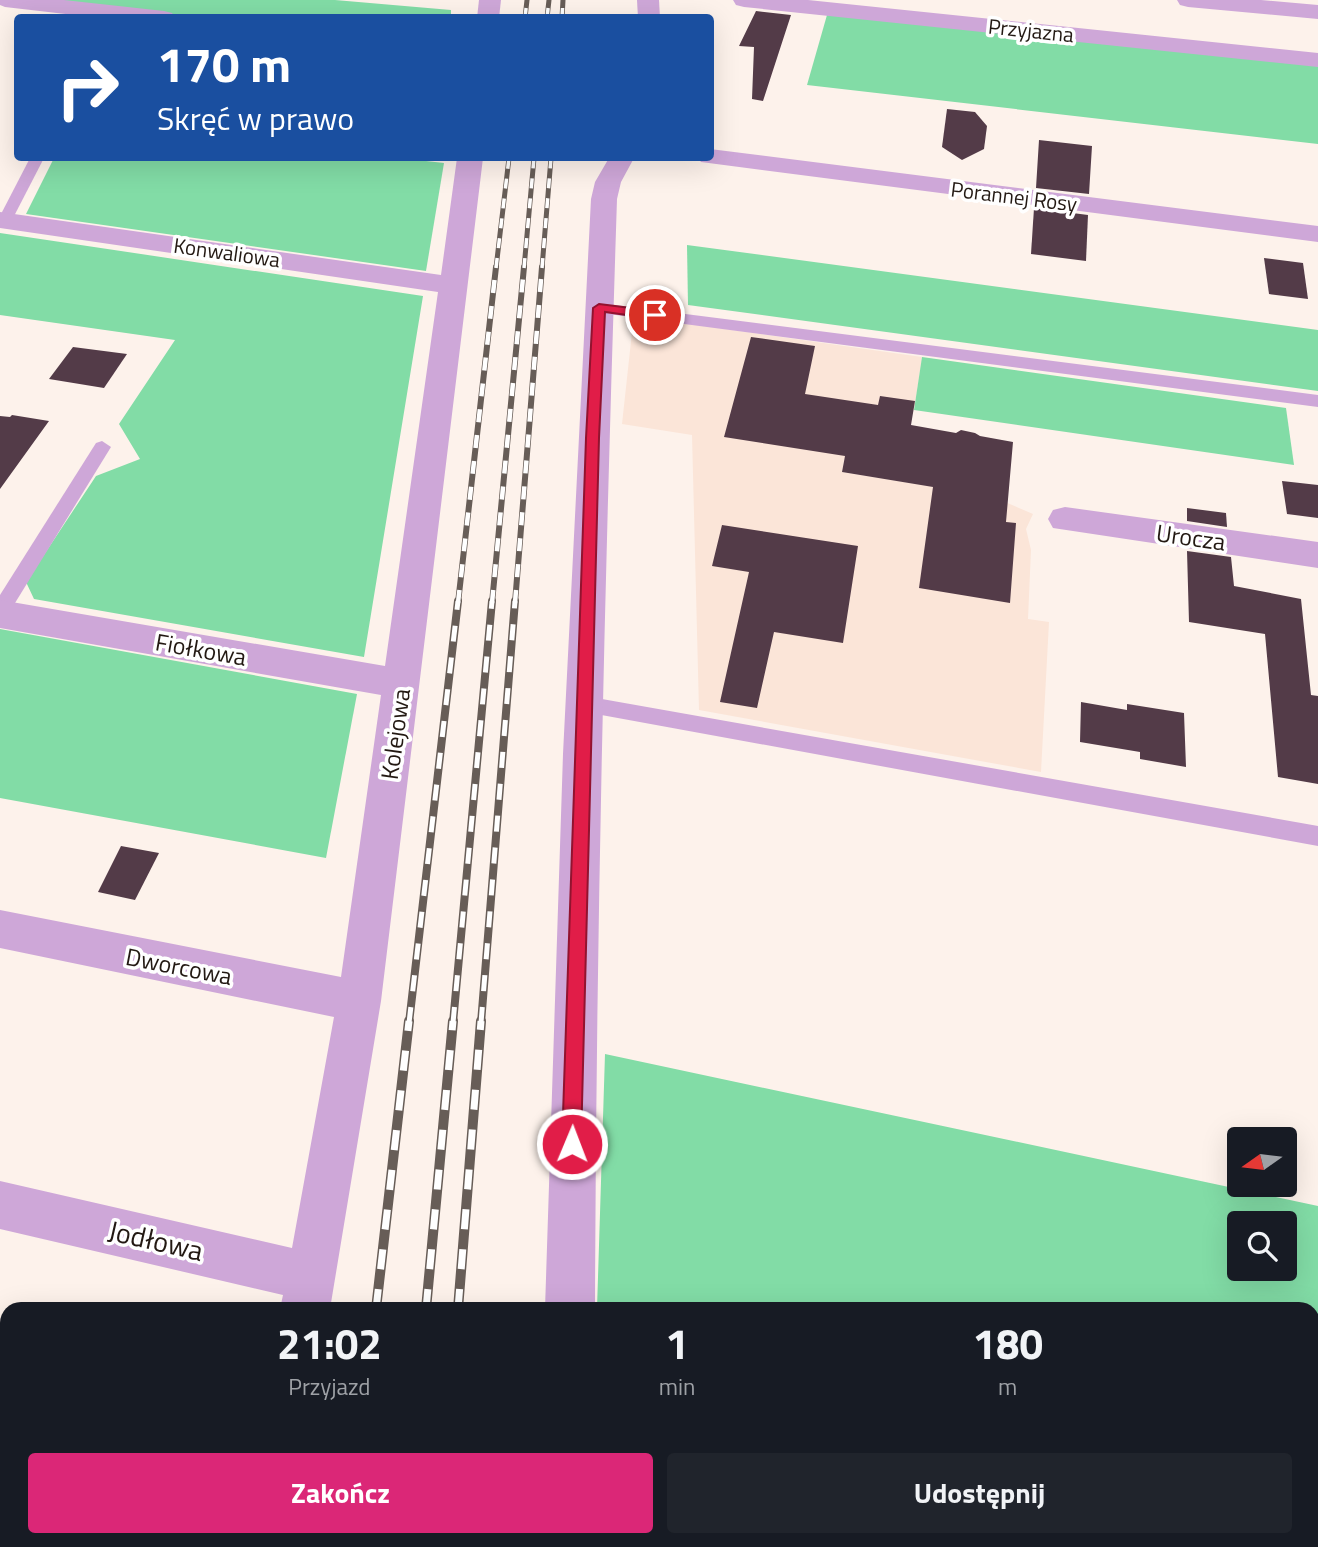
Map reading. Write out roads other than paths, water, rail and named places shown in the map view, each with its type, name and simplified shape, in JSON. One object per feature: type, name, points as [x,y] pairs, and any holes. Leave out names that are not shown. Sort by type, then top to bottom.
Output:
[{"type":"street","points":[[5,0],[129,14]]},
{"type":"street","name":"Przyjazna","points":[[744,0],[1318,60]]},
{"type":"street","points":[[1188,0],[1318,12]]},
{"type":"street","name":"Porannej Rosy","points":[[714,158],[1318,234]]},
{"type":"street","name":"Kolejowa","points":[[309,1293],[359,1001],[470,161]]},
{"type":"street","points":[[570,1302],[572,1088],[599,308],[604,199],[608,181],[619,161]]},
{"type":"street","name":"Konwaliowa","points":[[2,220],[454,286]]},
{"type":"street","name":"Urocza","points":[[1065,519],[1318,555]]},
{"type":"street","name":"Fiołkowa","points":[[0,613],[401,684]]},
{"type":"street","name":"Dworcowa","points":[[0,929],[359,1001]]},
{"type":"street","name":"Jodłowa","points":[[0,1205],[309,1293]]},
{"type":"lane","points":[[2,220],[35,161]]},
{"type":"lane","points":[[599,308],[1318,401]]},
{"type":"lane","points":[[0,613],[102,447]]},
{"type":"lane","points":[[585,704],[1318,836]]},
{"type":"railway","points":[[525,14],[527,0]]},
{"type":"railway","points":[[547,14],[549,0]]},
{"type":"railway","points":[[562,14],[563,0]]},
{"type":"railway","points":[[496,268],[509,161]]},
{"type":"railway","points":[[524,268],[534,161]]},
{"type":"railway","points":[[542,268],[551,161]]},
{"type":"railway","points":[[458,603],[496,267]]},
{"type":"railway","points":[[492,603],[524,267]]},
{"type":"railway","points":[[515,603],[542,267]]},
{"type":"railway","points":[[409,1023],[458,601]]},
{"type":"railway","points":[[453,1023],[492,601]]},
{"type":"railway","points":[[481,1023],[515,601]]},
{"type":"railway","points":[[377,1302],[409,1021]]},
{"type":"railway","points":[[427,1302],[453,1021]]},
{"type":"railway","points":[[459,1302],[481,1021]]}]
